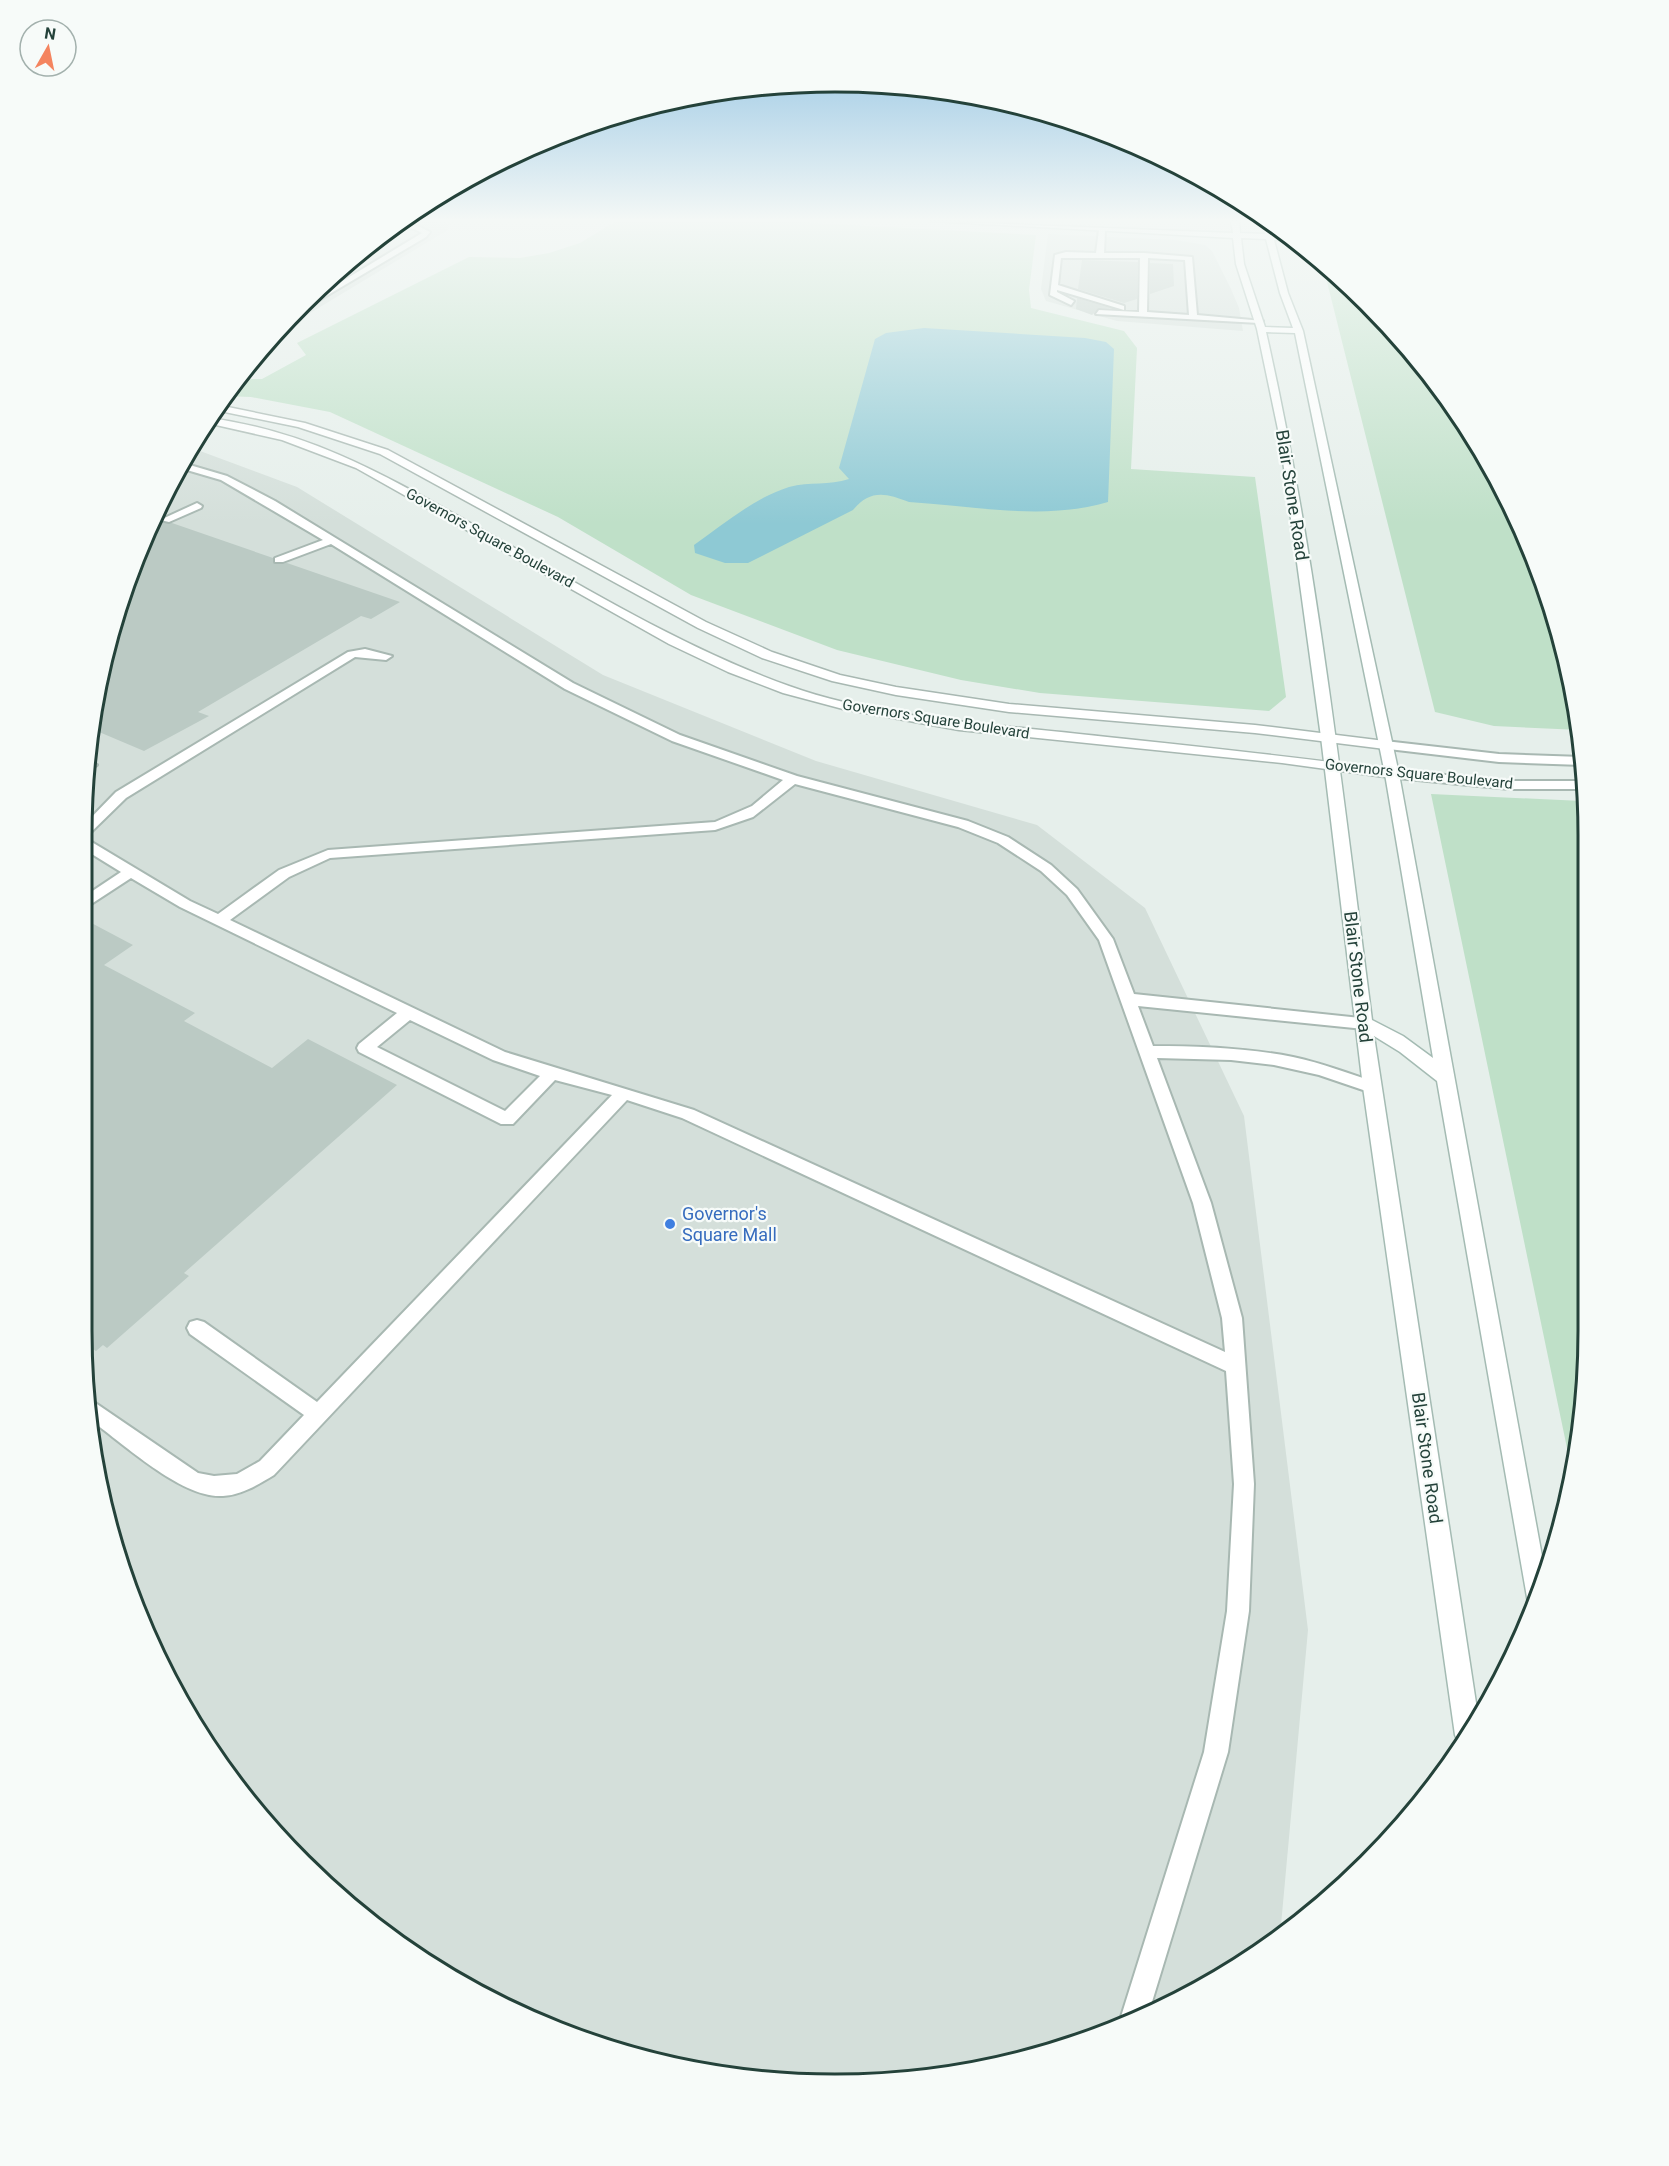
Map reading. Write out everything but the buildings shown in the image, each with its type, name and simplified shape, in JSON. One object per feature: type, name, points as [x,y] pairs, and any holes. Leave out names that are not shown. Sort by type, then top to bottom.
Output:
[{"type":"main road","name":"Blair Stone Road","points":[[1259,322],[1285,439],[1328,737],[1372,1087],[1466,1722]]},
{"type":"main road","name":"Blair Stone Road","points":[[1296,322],[1392,774],[1535,1578]]},
{"type":"main road","points":[[1260,325],[1299,331]]},
{"type":"main road","name":"Governors Square Boulevard","points":[[226,409],[260,414],[340,435],[384,452],[730,638],[767,656],[837,678],[917,695],[1009,708],[1328,737],[1385,745]]},
{"type":"main road","name":"Governors Square Boulevard","points":[[217,423],[269,433],[316,446],[360,466],[698,653],[788,690],[900,717],[1002,731],[1330,765],[1392,774]]},
{"type":"main road","points":[[698,653],[730,638]]},
{"type":"main road","points":[[1364,1023],[1389,1034],[1416,1052],[1445,1078]]},
{"type":"lane","points":[[1232,322],[1260,325]]},
{"type":"lane","points":[[189,467],[224,478],[332,540],[569,686],[676,738],[792,779],[963,824],[1003,840],[1046,868],[1072,892],[1106,939],[1202,1203],[1232,1318],[1244,1484],[1239,1593],[1216,1752],[1136,2010]]},
{"type":"lane","points":[[165,520],[197,506]]},
{"type":"lane","points":[[279,560],[332,540]]},
{"type":"lane","points":[[92,825],[121,795],[352,654],[365,652],[386,656]]},
{"type":"lane","name":"Governors Square Boulevard","points":[[1385,745],[1499,758],[1573,761]]},
{"type":"lane","name":"Governors Square Boulevard","points":[[1392,774],[1510,785],[1576,785]]},
{"type":"lane","points":[[219,921],[275,879],[310,859],[328,854],[715,826],[754,812],[792,779]]},
{"type":"lane","points":[[92,848],[184,904],[499,1056],[550,1075],[659,1102],[688,1114],[1237,1367]]},
{"type":"lane","points":[[92,898],[132,871]]},
{"type":"lane","points":[[1126,999],[1364,1023]]},
{"type":"lane","points":[[409,1012],[365,1048],[507,1120],[550,1075]]},
{"type":"lane","points":[[1146,1052],[1189,1052],[1263,1059],[1313,1067],[1372,1087]]},
{"type":"lane","points":[[96,1412],[192,1481],[208,1486],[225,1487],[241,1483],[267,1468],[624,1093]]},
{"type":"lane","points":[[197,1328],[318,1414]]},
{"type":"shaded area","points":[[1131,322],[1241,322],[1243,331]]},
{"type":"shaded area","name":"Governor's Square Mall","points":[[199,451],[297,487],[603,675],[816,761],[1037,825],[1145,908],[1244,1116],[1308,1630],[1281,1925],[1206,1975],[1119,2018],[1027,2049],[979,2060],[883,2073],[786,2073],[690,2060],[642,2049],[550,2018],[463,1975],[382,1921],[309,1857],[245,1784],[217,1744],[191,1703],[148,1616],[117,1524],[98,1428],[93,1380],[92,834],[93,786],[98,738],[117,642],[131,596],[168,506]]},
{"type":"green space","points":[[339,322],[1088,322],[1124,331],[1137,348],[1131,469],[1255,477],[1286,697],[1269,711],[1040,693],[961,680],[837,650],[691,595],[558,517],[330,412],[251,397],[235,396],[248,379],[262,379],[306,355],[297,343]]},
{"type":"green space","points":[[1337,322],[1372,322],[1424,382],[1478,463],[1521,550],[1538,596],[1552,642],[1570,730],[1494,726],[1435,712]]},
{"type":"green space","points":[[1431,794],[1577,801],[1578,1332],[1576,1380],[1567,1450]]},
{"type":"water","points":[[924,328],[1085,338],[1106,342],[1114,349],[1108,502],[1059,511],[1009,511],[909,502],[893,496],[879,495],[866,499],[853,510],[748,563],[725,563],[695,553],[694,545],[740,512],[776,492],[797,485],[849,479],[839,468],[875,339],[886,333]]},
{"type":"place","name":"Governor's Square Mall","points":[[670,1224]]}]
